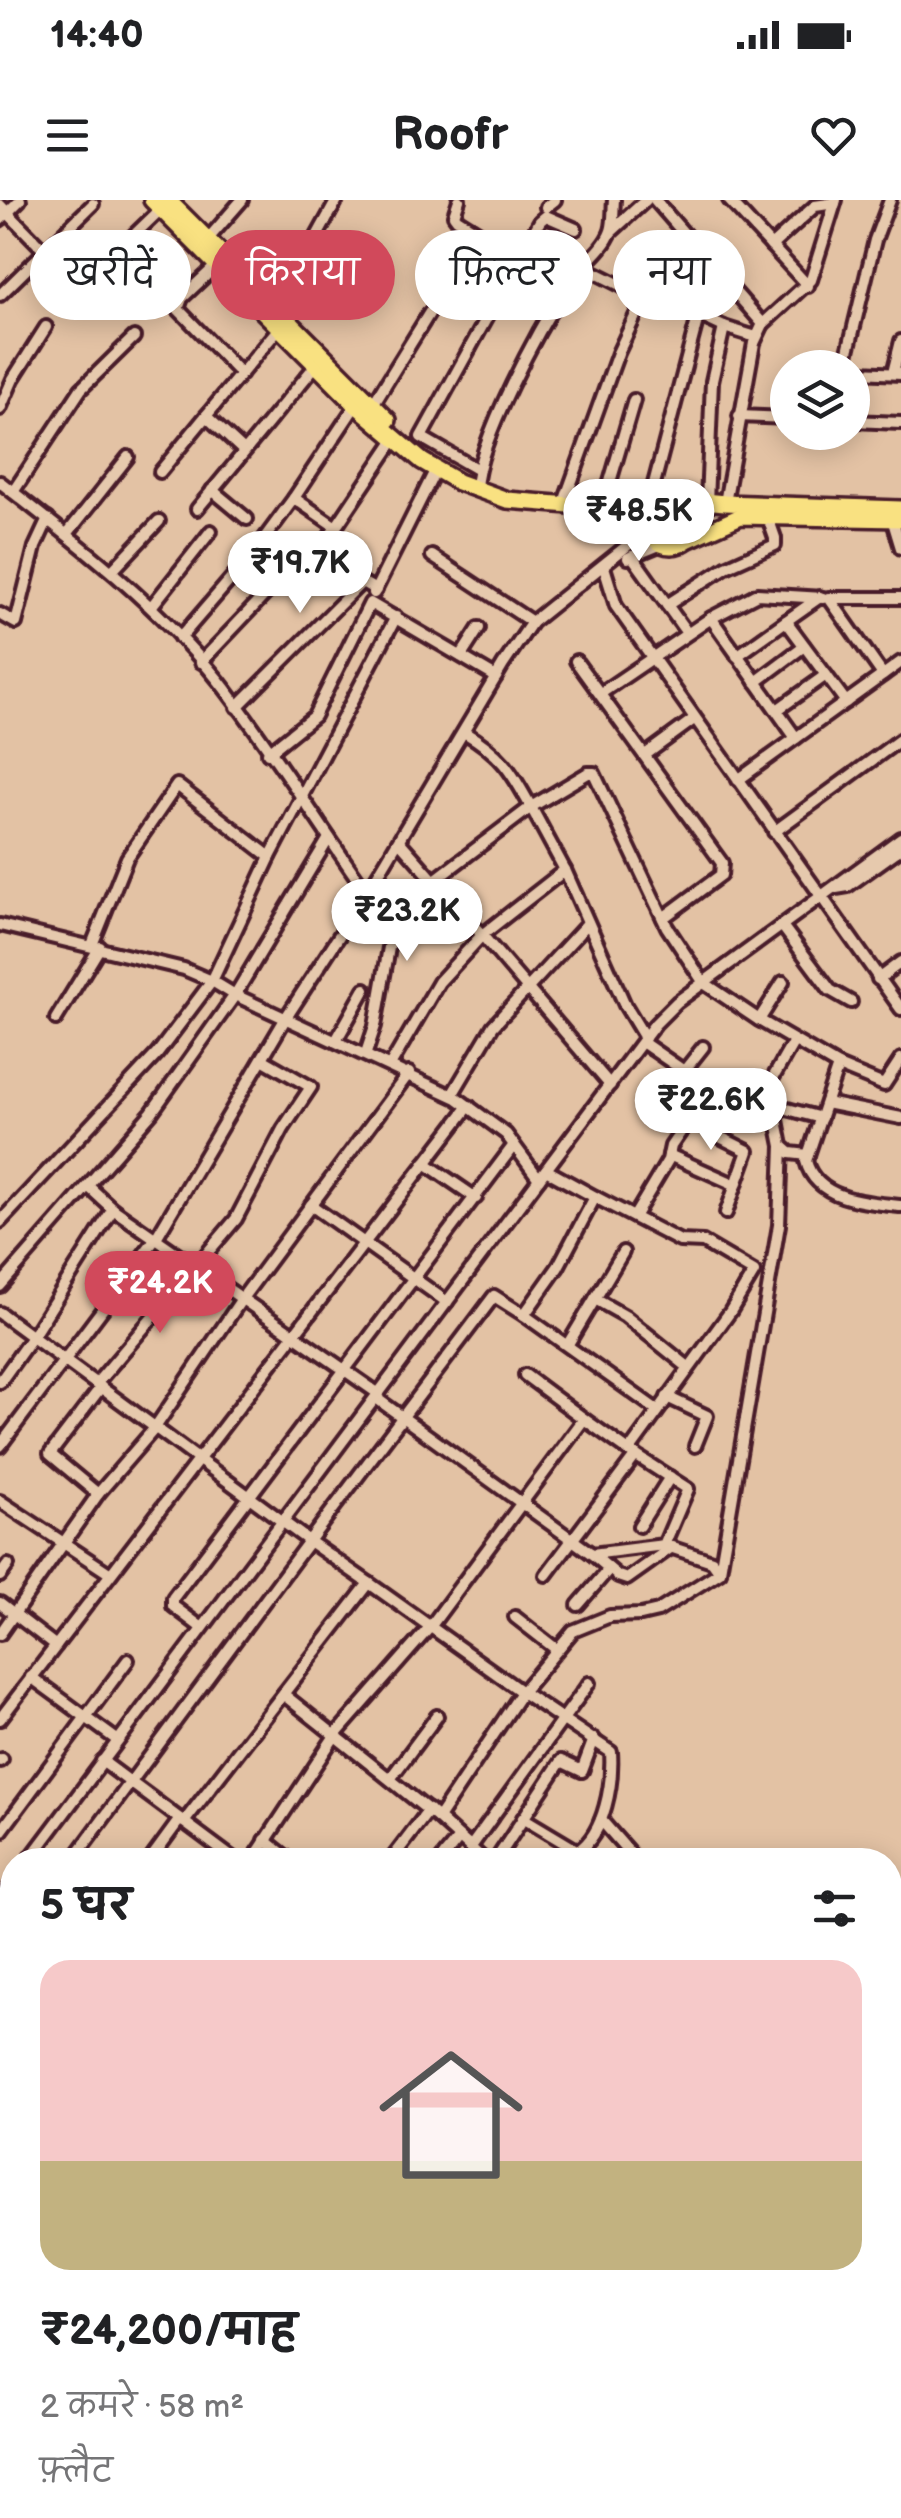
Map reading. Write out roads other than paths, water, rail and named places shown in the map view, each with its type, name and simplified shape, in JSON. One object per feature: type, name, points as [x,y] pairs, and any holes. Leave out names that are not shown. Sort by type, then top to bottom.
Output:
[{"type":"main road","points":[[160,203],[211,243]]},
{"type":"main road","points":[[160,203],[211,258]]},
{"type":"main road","points":[[277,320],[316,365],[416,445],[507,500],[620,509],[648,525],[662,544],[678,545],[741,516],[896,514]]},
{"type":"main road","points":[[277,320],[364,402],[395,440],[416,445],[436,469],[509,490],[566,497],[896,514]]},
{"type":"main road","points":[[648,525],[651,508],[660,499]]},
{"type":"main road","points":[[660,499],[685,502],[694,514],[694,530],[685,542]]},
{"type":"street","points":[[20,200],[3,212],[30,237]]},
{"type":"street","points":[[208,239],[242,200]]},
{"type":"street","points":[[322,230],[337,200]]},
{"type":"street","points":[[459,200],[454,214],[473,230]]},
{"type":"street","points":[[611,232],[614,200]]},
{"type":"street","points":[[593,253],[646,200]]},
{"type":"street","points":[[656,200],[763,324]]},
{"type":"street","points":[[848,350],[875,240],[890,200]]},
{"type":"street","points":[[736,202],[808,286]]},
{"type":"street","points":[[725,503],[756,337],[763,324],[808,286],[817,270],[836,202],[816,206],[771,246]]},
{"type":"street","points":[[134,230],[160,203]]},
{"type":"street","points":[[66,230],[93,204]]},
{"type":"street","points":[[535,230],[542,218],[576,230]]},
{"type":"street","points":[[0,294],[30,265]]},
{"type":"street","points":[[211,271],[182,298],[178,310],[241,374]]},
{"type":"street","points":[[160,472],[241,374],[275,320]]},
{"type":"street","points":[[180,638],[255,551],[424,320]]},
{"type":"street","points":[[416,445],[484,320]]},
{"type":"street","points":[[477,479],[488,439],[547,320]]},
{"type":"street","points":[[566,497],[618,352],[633,320]]},
{"type":"street","points":[[660,499],[698,320]]},
{"type":"street","points":[[712,320],[756,337]]},
{"type":"street","points":[[707,502],[712,381],[724,326]]},
{"type":"street","points":[[0,409],[46,327]]},
{"type":"street","points":[[13,492],[81,389],[134,336]]},
{"type":"street","points":[[870,372],[897,374],[901,341]]},
{"type":"street","points":[[197,508],[316,365]]},
{"type":"street","points":[[605,499],[634,400]]},
{"type":"street","points":[[206,416],[244,451]]},
{"type":"street","points":[[740,416],[770,417]]},
{"type":"street","points":[[870,422],[901,423]]},
{"type":"street","points":[[376,590],[314,559],[395,440]]},
{"type":"street","points":[[67,534],[128,457]]},
{"type":"street","points":[[268,752],[307,724],[320,706],[436,469]]},
{"type":"street","points":[[0,482],[113,570],[180,638],[237,707],[367,893]]},
{"type":"street","points":[[212,490],[247,519]]},
{"type":"street","points":[[294,498],[336,526]]},
{"type":"street","points":[[896,514],[901,548]]},
{"type":"street","points":[[667,605],[726,566],[775,546],[767,515]]},
{"type":"street","points":[[0,614],[16,623],[32,556],[48,520]]},
{"type":"street","points":[[113,570],[160,521]]},
{"type":"street","points":[[0,1446],[156,1238],[287,1016],[532,622],[604,567],[648,525]]},
{"type":"street","points":[[151,607],[211,531]]},
{"type":"street","points":[[604,567],[662,544]]},
{"type":"street","points":[[432,556],[532,622]]},
{"type":"street","points":[[632,556],[687,634]]},
{"type":"street","points":[[604,567],[616,606],[901,1009]]},
{"type":"street","points":[[201,662],[276,582]]},
{"type":"street","points":[[237,707],[362,582]]},
{"type":"street","points":[[601,694],[711,618],[757,594],[901,598]]},
{"type":"street","points":[[738,656],[824,598]]},
{"type":"street","points":[[824,598],[883,675]]},
{"type":"street","points":[[370,603],[496,677]]},
{"type":"street","points":[[0,1222],[157,1054],[212,981],[300,797],[396,616]]},
{"type":"street","points":[[711,618],[796,738]]},
{"type":"street","points":[[786,622],[846,702]]},
{"type":"street","points":[[460,656],[479,628]]},
{"type":"street","points":[[756,682],[804,646]]},
{"type":"street","points":[[576,661],[724,869],[721,876],[663,918]]},
{"type":"street","points":[[738,780],[901,662]]},
{"type":"street","points":[[777,710],[826,675]]},
{"type":"street","points":[[320,706],[342,717]]},
{"type":"street","points":[[645,756],[694,719]]},
{"type":"street","points":[[464,732],[508,765],[565,870],[644,1040],[684,1072],[748,1109],[768,1114],[780,1107],[821,1118]]},
{"type":"street","points":[[774,832],[901,739]]},
{"type":"street","points":[[435,880],[531,806],[594,773],[663,918],[704,982],[794,1041],[838,1066],[884,1085],[901,1058]]},
{"type":"street","points":[[56,1019],[96,946],[127,858],[177,785],[270,857]]},
{"type":"street","points":[[0,1286],[152,1112],[235,995],[328,838]]},
{"type":"street","points":[[39,1848],[644,1040],[677,1002],[901,838]]},
{"type":"street","points":[[399,840],[610,1085]]},
{"type":"street","points":[[835,888],[848,886],[901,848]]},
{"type":"street","points":[[391,1064],[439,982],[482,935],[565,870]]},
{"type":"street","points":[[360,904],[393,925],[376,1026],[366,1053]]},
{"type":"street","points":[[452,1094],[477,1047],[525,988],[588,923]]},
{"type":"street","points":[[0,925],[184,969],[212,981],[452,1094],[506,1134],[542,1175],[595,1197],[680,1241],[702,1242],[754,1272],[730,1312],[657,1410],[633,1453],[546,1574]]},
{"type":"street","points":[[783,927],[830,990],[850,1002]]},
{"type":"street","points":[[878,979],[901,962]]},
{"type":"street","points":[[759,1020],[783,982]]},
{"type":"street","points":[[336,1039],[365,990]]},
{"type":"street","points":[[766,1090],[794,1041]]},
{"type":"street","points":[[684,1072],[704,1047]]},
{"type":"street","points":[[98,1494],[50,1454],[148,1319],[236,1219],[283,1129],[311,1087],[262,1059]]},
{"type":"street","points":[[838,1066],[806,1161],[809,1172],[826,1189],[876,1204],[901,1206]]},
{"type":"street","points":[[0,1634],[98,1494],[154,1429],[243,1297],[409,1073]]},
{"type":"street","points":[[634,1218],[671,1146],[710,1089]]},
{"type":"street","points":[[826,1103],[901,1118]]},
{"type":"street","points":[[0,1719],[468,1106]]},
{"type":"street","points":[[402,1848],[433,1814],[556,1649],[583,1626],[610,1616],[658,1611],[720,1572],[778,1224],[782,1146],[775,1110]]},
{"type":"street","points":[[691,1116],[748,1151],[726,1214]]},
{"type":"street","points":[[202,1628],[172,1606],[172,1598],[514,1145]]},
{"type":"street","points":[[782,1146],[790,1153],[808,1155]]},
{"type":"street","points":[[669,1155],[736,1185]]},
{"type":"street","points":[[426,1163],[476,1198]]},
{"type":"street","points":[[89,1187],[627,1579],[668,1546],[688,1489],[525,1375]]},
{"type":"street","points":[[524,1315],[558,1267],[595,1197]]},
{"type":"street","points":[[312,1205],[447,1302]]},
{"type":"street","points":[[0,1382],[4,1366],[32,1337],[113,1208]]},
{"type":"street","points":[[568,1344],[623,1252]]},
{"type":"street","points":[[82,1848],[494,1296],[568,1344],[657,1410]]},
{"type":"street","points":[[595,1299],[625,1316],[688,1367]]},
{"type":"street","points":[[0,1313],[309,1541],[522,1692],[607,1747],[612,1757],[601,1820],[582,1848]]},
{"type":"street","points":[[666,1397],[706,1416],[695,1446]]},
{"type":"street","points":[[260,1848],[336,1734],[430,1627],[584,1419]]},
{"type":"street","points":[[639,1526],[670,1477]]},
{"type":"street","points":[[1,1503],[109,1573]]},
{"type":"street","points":[[592,1554],[668,1546],[712,1561],[720,1572]]},
{"type":"street","points":[[0,1576],[8,1565]]},
{"type":"street","points":[[578,1604],[609,1569]]},
{"type":"street","points":[[160,1848],[368,1583]]},
{"type":"street","points":[[0,1604],[56,1646]]},
{"type":"street","points":[[514,1618],[556,1649]]},
{"type":"street","points":[[0,1833],[128,1660]]},
{"type":"street","points":[[31,1677],[117,1740]]},
{"type":"street","points":[[283,1694],[390,1778],[470,1848],[589,1683]]},
{"type":"street","points":[[390,1778],[436,1716]]},
{"type":"street","points":[[504,1848],[561,1761],[582,1771],[594,1739]]},
{"type":"street","points":[[102,1760],[219,1848]]},
{"type":"street","points":[[524,1818],[573,1848]]},
{"type":"street","points":[[601,1820],[624,1848]]},
{"type":"street","points":[[451,1848],[459,1838]]},
{"type":"street","points":[[265,1840],[275,1848]]}]
